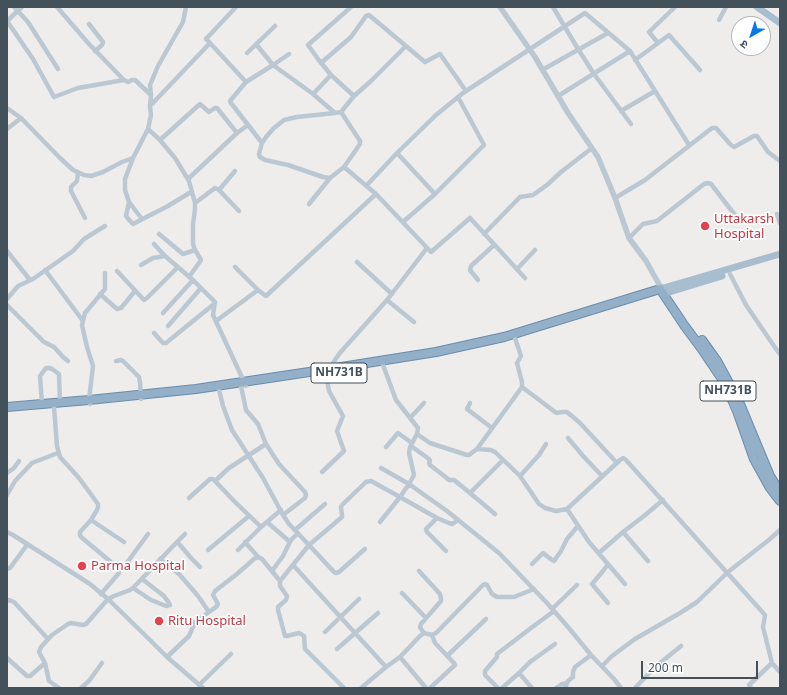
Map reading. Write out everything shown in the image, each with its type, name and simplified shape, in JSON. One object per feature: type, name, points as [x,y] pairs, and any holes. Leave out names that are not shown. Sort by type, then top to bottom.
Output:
[{"type":"highway","name":"NH731B","points":[[7,411],[219,390],[445,354],[515,338],[663,290]]},
{"type":"highway","name":"NH731B","points":[[327,372],[486,342],[663,290]]},
{"type":"highway","name":"NH731B","points":[[663,290],[724,382],[737,410],[754,459],[770,488],[780,501]]},
{"type":"highway","points":[[663,290],[718,361],[725,373],[741,406],[770,476],[780,492]]},
{"type":"highway","name":"NH731B","points":[[142,397],[196,389],[244,385]]},
{"type":"highway","name":"NH731B","points":[[7,407],[42,404],[57,405]]},
{"type":"main road","points":[[758,7],[780,23]]},
{"type":"main road","points":[[765,7],[780,18]]},
{"type":"main road","points":[[663,290],[780,254]]},
{"type":"main road","points":[[663,290],[730,274],[780,259]]},
{"type":"street","points":[[22,7],[16,9],[7,21],[33,59],[54,96],[78,88],[124,80],[128,82],[135,80],[151,95]]},
{"type":"street","points":[[57,7],[95,51],[124,80]]},
{"type":"street","points":[[142,219],[129,202],[124,179],[148,129],[152,115],[150,106],[150,85],[158,66],[183,22],[186,7]]},
{"type":"street","points":[[234,7],[206,39],[246,82]]},
{"type":"street","points":[[351,7],[308,45],[331,75],[354,96]]},
{"type":"street","points":[[500,7],[530,50],[598,157],[615,198],[629,238],[646,261],[663,290]]},
{"type":"street","points":[[554,7],[594,74],[631,124]]},
{"type":"street","points":[[658,44],[649,32],[675,7]]},
{"type":"street","points":[[719,20],[726,7]]},
{"type":"street","points":[[16,9],[28,22],[58,69]]},
{"type":"street","points":[[367,185],[436,115],[458,97],[586,14],[630,52],[689,145]]},
{"type":"street","points":[[321,63],[351,37],[367,15],[371,16],[425,62],[440,54],[466,91]]},
{"type":"street","points":[[89,24],[103,42],[102,45],[95,51]]},
{"type":"street","points":[[247,54],[275,26]]},
{"type":"street","points":[[542,70],[608,32]]},
{"type":"street","points":[[635,60],[669,36],[700,70]]},
{"type":"street","points":[[150,106],[210,43]]},
{"type":"street","points":[[256,44],[273,65],[335,112]]},
{"type":"street","points":[[341,112],[354,96],[406,46]]},
{"type":"street","points":[[558,96],[630,52]]},
{"type":"street","points":[[262,143],[230,101],[246,82],[289,54]]},
{"type":"street","points":[[313,94],[331,75]]},
{"type":"street","points":[[621,111],[655,91]]},
{"type":"street","points":[[403,222],[435,194],[484,145],[458,97]]},
{"type":"street","points":[[160,140],[200,104],[209,112],[217,108],[237,134]]},
{"type":"street","points":[[7,108],[21,118],[73,170],[84,175],[91,176],[103,172],[133,158]]},
{"type":"street","points":[[330,178],[288,165],[262,159],[259,154],[262,143],[274,128],[284,120],[341,112]]},
{"type":"street","points":[[309,204],[330,178],[344,167],[360,144],[360,140],[341,112]]},
{"type":"street","points":[[7,128],[21,118]]},
{"type":"street","points":[[188,179],[248,125]]},
{"type":"street","points":[[615,198],[645,180],[666,165],[689,145],[715,127],[734,147],[756,136],[768,152],[780,162]]},
{"type":"street","points":[[148,129],[160,140],[175,158],[188,179],[195,209],[193,244],[201,260],[189,277]]},
{"type":"street","points":[[484,234],[520,197],[533,195],[542,189],[560,172],[592,148]]},
{"type":"street","points":[[397,153],[435,194]]},
{"type":"street","points":[[344,167],[367,185],[431,252],[470,218],[526,278]]},
{"type":"street","points":[[219,190],[235,171]]},
{"type":"street","points":[[78,172],[77,181],[71,187],[71,190],[85,218]]},
{"type":"street","points":[[629,238],[643,224],[657,221],[704,184],[708,183],[711,184],[735,215]]},
{"type":"street","points":[[194,203],[215,188],[219,190],[239,211]]},
{"type":"street","points":[[129,202],[126,214],[133,224],[191,192]]},
{"type":"street","points":[[235,267],[266,296],[376,194]]},
{"type":"street","points":[[777,214],[780,223]]},
{"type":"street","points":[[7,299],[18,286],[30,280],[74,251],[84,239],[105,226]]},
{"type":"street","points":[[159,234],[183,254],[195,250]]},
{"type":"street","points":[[154,244],[215,302],[213,315],[244,385],[246,410],[260,427],[266,444],[279,464],[305,492],[306,495],[305,498],[283,515]]},
{"type":"street","points":[[478,280],[470,270],[471,266],[494,245]]},
{"type":"street","points":[[322,472],[344,451],[337,431],[343,416],[329,391],[327,372],[339,354],[387,300],[428,248]]},
{"type":"street","points":[[517,269],[535,250]]},
{"type":"street","points":[[7,251],[30,280]]},
{"type":"street","points":[[141,265],[153,258],[165,256]]},
{"type":"street","points":[[357,262],[392,294]]},
{"type":"street","points":[[117,271],[144,300],[178,267]]},
{"type":"street","points":[[45,270],[83,321]]},
{"type":"street","points":[[89,402],[93,366],[86,347],[82,325],[85,313],[105,289],[105,273]]},
{"type":"street","points":[[730,274],[746,305],[780,354]]},
{"type":"street","points":[[163,312],[193,280]]},
{"type":"street","points":[[168,326],[201,288]]},
{"type":"street","points":[[216,321],[258,290]]},
{"type":"street","points":[[100,294],[117,309],[121,308],[135,291]]},
{"type":"street","points":[[387,300],[414,322]]},
{"type":"street","points":[[154,334],[166,343],[214,304]]},
{"type":"street","points":[[7,305],[44,342],[54,347],[68,361]]},
{"type":"street","points":[[417,434],[430,443],[467,455],[477,449],[522,387],[517,363],[521,356],[515,338]]},
{"type":"street","points":[[116,361],[119,360],[123,362],[138,375],[142,397]]},
{"type":"street","points":[[380,522],[400,498],[414,475],[409,453],[418,428],[396,400],[383,365]]},
{"type":"street","points":[[42,404],[40,376],[46,368],[49,368],[58,373],[59,376],[57,405],[58,453],[98,504],[97,510],[91,520],[80,532],[80,535],[119,570]]},
{"type":"street","points":[[522,387],[555,412],[564,412],[580,423],[617,463]]},
{"type":"street","points":[[219,390],[232,430],[263,478],[289,524],[336,573],[365,549]]},
{"type":"street","points":[[410,418],[424,403]]},
{"type":"street","points":[[470,403],[467,409],[492,428]]},
{"type":"street","points":[[386,447],[398,433],[429,459],[430,465],[438,472],[448,479],[454,480],[495,514]]},
{"type":"street","points":[[568,438],[602,476]]},
{"type":"street","points":[[215,481],[230,468],[266,444]]},
{"type":"street","points":[[520,476],[539,455],[546,444]]},
{"type":"street","points":[[477,449],[491,450],[520,476],[539,504],[543,507],[556,511],[567,509],[623,458],[626,460],[765,615],[763,627],[772,663],[780,672]]},
{"type":"street","points":[[7,495],[15,481],[32,463],[58,453]]},
{"type":"street","points":[[470,493],[503,460]]},
{"type":"street","points":[[7,473],[14,468],[19,461]]},
{"type":"street","points":[[381,468],[409,484],[447,511],[499,553],[553,610],[621,688]]},
{"type":"street","points":[[189,498],[210,479],[213,479],[261,527]]},
{"type":"street","points":[[280,581],[309,545],[342,517],[342,505],[366,482],[371,481],[437,518],[452,524],[458,520]]},
{"type":"street","points":[[599,553],[663,500]]},
{"type":"street","points":[[272,571],[283,556],[296,531],[325,504]]},
{"type":"street","points":[[567,509],[589,542],[625,584]]},
{"type":"street","points":[[238,550],[281,510]]},
{"type":"street","points":[[208,550],[249,516]]},
{"type":"street","points":[[437,518],[426,529],[427,532],[446,551]]},
{"type":"street","points":[[91,520],[124,542]]},
{"type":"street","points":[[267,522],[290,542]]},
{"type":"street","points":[[532,564],[543,553],[554,561],[567,539],[578,526]]},
{"type":"street","points":[[602,666],[612,656],[635,639],[697,602],[728,572],[770,540],[780,530]]},
{"type":"street","points":[[7,532],[90,584],[167,658],[201,686],[231,654]]},
{"type":"street","points":[[623,532],[648,561]]},
{"type":"street","points":[[101,594],[119,573],[119,570],[126,564],[148,534]]},
{"type":"street","points":[[59,688],[50,681],[45,663],[39,652],[41,647],[56,632],[68,624],[86,624],[108,600],[133,588],[185,534]]},
{"type":"street","points":[[245,542],[258,557],[262,559],[280,581],[280,586],[287,596],[287,598],[278,607],[285,636],[299,633],[304,636],[305,649],[344,688]]},
{"type":"street","points":[[176,543],[178,543],[200,567]]},
{"type":"street","points":[[7,569],[10,568],[28,545]]},
{"type":"street","points":[[167,658],[188,636],[195,622],[216,607],[218,604],[213,595],[214,591],[237,574],[254,558],[258,557]]},
{"type":"street","points":[[160,559],[180,575],[198,596],[209,612]]},
{"type":"street","points":[[608,564],[592,584],[608,603]]},
{"type":"street","points":[[293,565],[386,667]]},
{"type":"street","points":[[419,571],[440,594],[442,599],[420,627],[424,633],[432,635],[439,630],[485,584],[492,594],[497,597],[514,598],[534,589]]},
{"type":"street","points":[[133,588],[151,600],[166,606],[170,605],[164,596],[142,579]]},
{"type":"street","points":[[498,688],[485,675],[485,671],[498,654],[553,610],[577,585]]},
{"type":"street","points":[[402,593],[426,618]]},
{"type":"street","points":[[325,632],[359,598]]},
{"type":"street","points":[[7,601],[9,600],[14,602],[48,639]]},
{"type":"street","points":[[337,649],[378,614]]},
{"type":"street","points":[[447,656],[486,619]]},
{"type":"street","points":[[361,688],[400,657],[424,633]]},
{"type":"street","points":[[430,688],[455,665],[435,643],[432,635]]},
{"type":"street","points":[[502,688],[530,662],[555,644]]},
{"type":"street","points":[[635,688],[654,668],[681,646]]},
{"type":"street","points":[[556,688],[562,684],[566,686],[573,677],[575,667],[591,655]]},
{"type":"street","points":[[400,657],[426,688]]},
{"type":"street","points":[[7,658],[27,676],[30,676],[45,663]]},
{"type":"street","points":[[81,688],[89,681],[102,662]]},
{"type":"street","points":[[748,687],[772,663]]},
{"type":"street","points":[[519,673],[532,688]]},
{"type":"place","name":"Uttakarsh Hospital","points":[[705,226]]},
{"type":"place","name":"Parma Hospital","points":[[82,566]]},
{"type":"place","name":"Ritu Hospital","points":[[159,621]]}]
